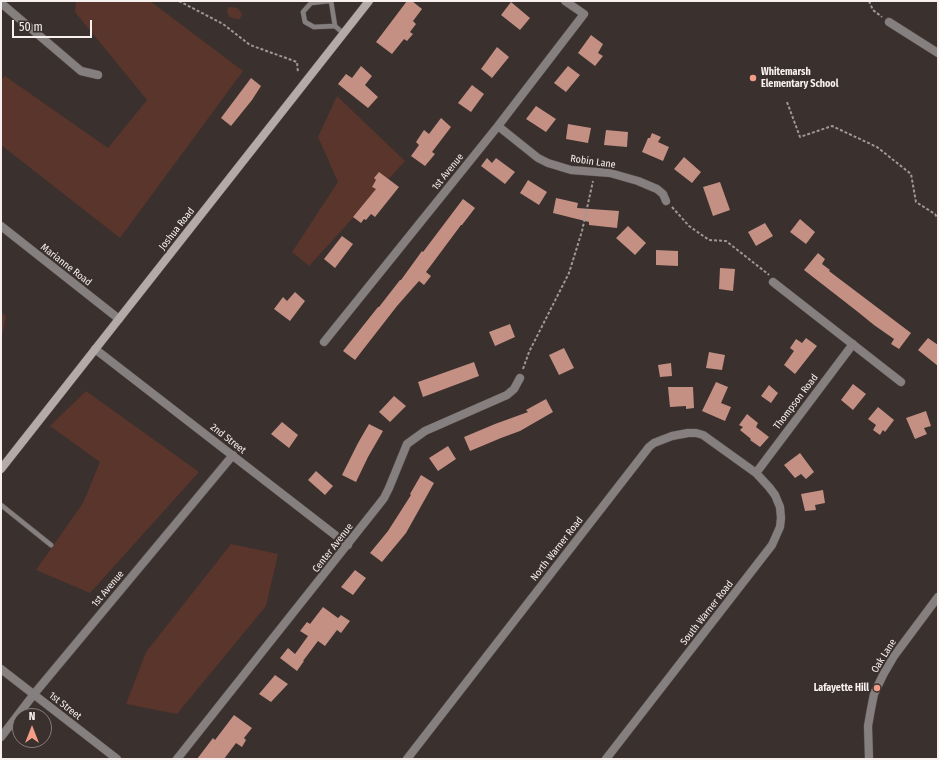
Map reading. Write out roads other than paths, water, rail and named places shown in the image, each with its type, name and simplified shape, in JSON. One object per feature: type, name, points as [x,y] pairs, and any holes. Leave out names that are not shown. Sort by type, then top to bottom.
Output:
[{"type":"main road","name":"Joshua Road","points":[[1,470],[369,1]]},
{"type":"street","name":"1st Avenue","points":[[324,342],[498,126],[584,14],[565,1]]},
{"type":"street","points":[[1,3],[80,70],[98,75]]},
{"type":"street","points":[[889,22],[937,51]]},
{"type":"street","name":"Robin Lane","points":[[498,126],[538,158],[548,163],[571,170],[624,176],[648,184],[657,189],[663,194],[666,201]]},
{"type":"street","name":"Marianne Road","points":[[1,226],[118,319]]},
{"type":"street","points":[[773,282],[901,382]]},
{"type":"street","name":"Thompson Road","points":[[756,472],[853,344]]},
{"type":"street","name":"2nd Street","points":[[95,349],[348,545]]},
{"type":"street","name":"Center Avenue","points":[[177,759],[384,498],[408,444],[425,431],[507,395],[514,389],[520,378]]},
{"type":"street","name":"North Warner Road","points":[[407,759],[641,457],[654,443],[680,434],[696,433],[703,435],[756,472]]},
{"type":"street","name":"1st Avenue","points":[[1,737],[34,694],[233,455]]},
{"type":"street","name":"South Warner Road","points":[[606,759],[772,546],[780,527],[780,507],[775,495],[756,472]]},
{"type":"street","name":"Oak Lane","points":[[869,759],[868,726],[874,694],[894,656],[938,597]]},
{"type":"street","name":"1st Street","points":[[1,669],[117,759]]},
{"type":"lane","points":[[335,26],[314,27],[305,22],[303,12],[311,2],[330,1],[335,26],[343,33]]},
{"type":"lane","points":[[1,505],[51,545]]},
{"type":"place","name":"Whitemarsh Elementary School","points":[[753,78]]},
{"type":"place","name":"Lafayette Hill","points":[[877,688]]}]
